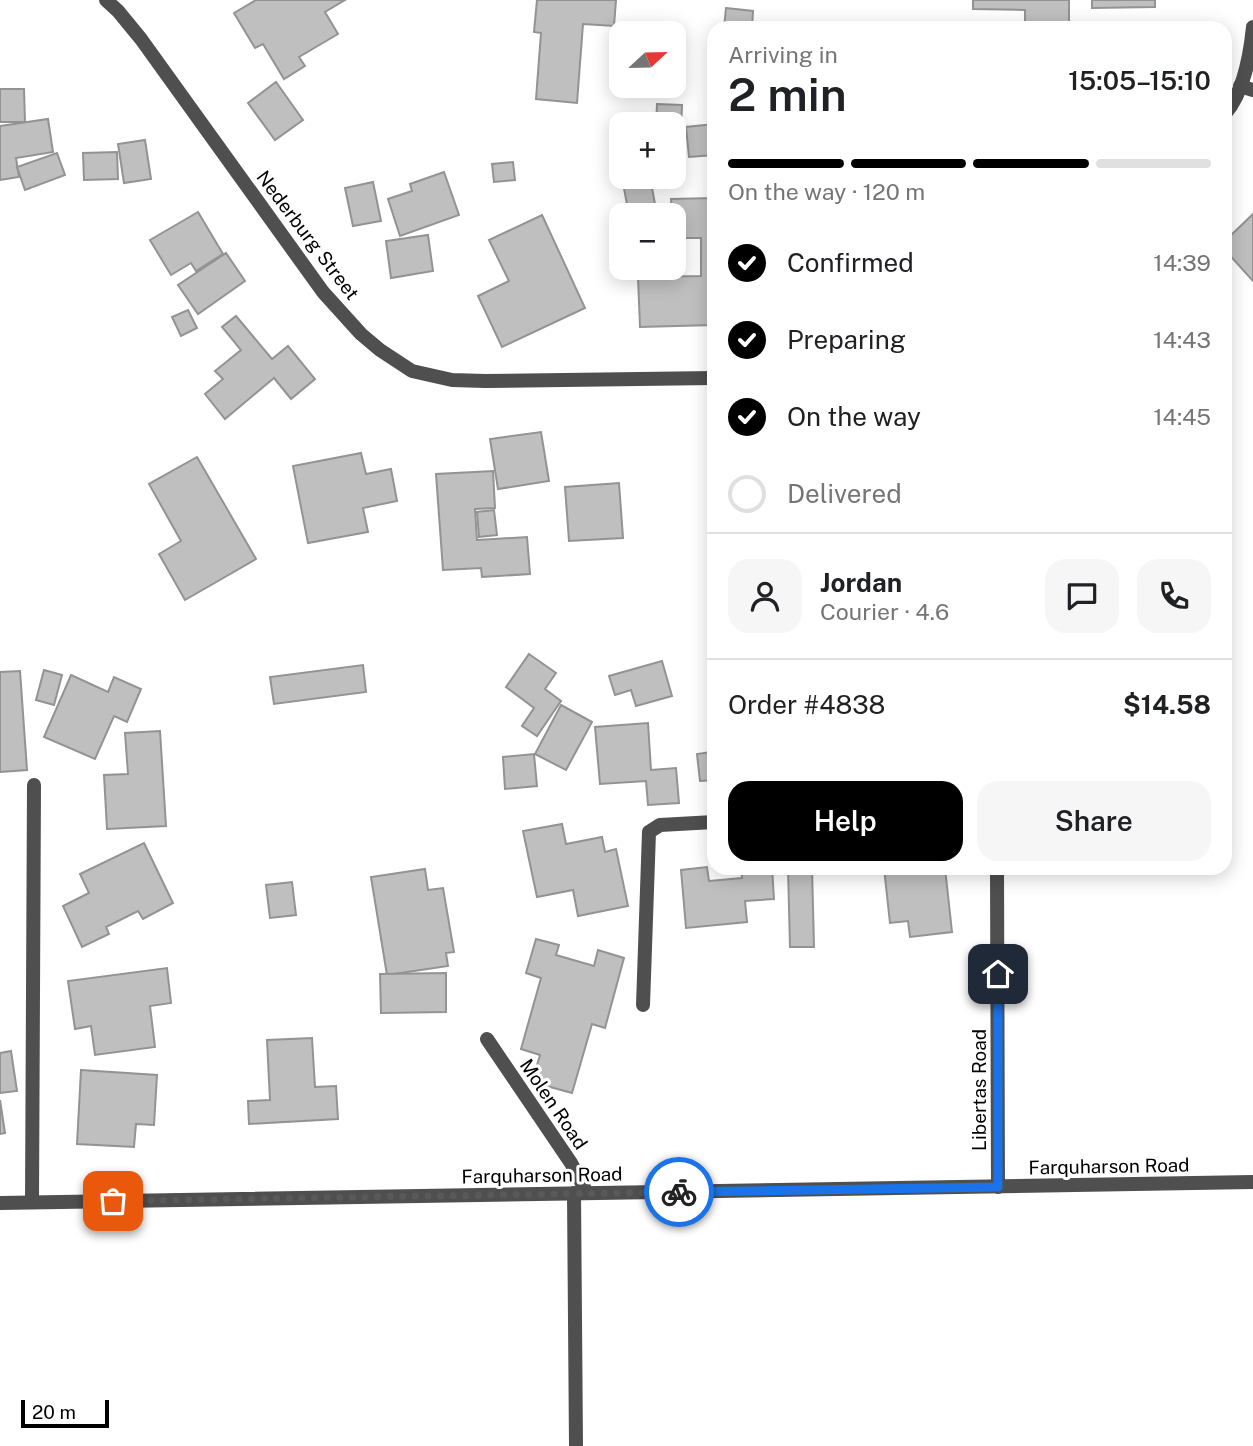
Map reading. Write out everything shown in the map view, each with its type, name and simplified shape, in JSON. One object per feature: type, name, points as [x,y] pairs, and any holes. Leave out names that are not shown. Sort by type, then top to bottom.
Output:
[{"type":"street","name":"Nederburg Street","points":[[106,0],[141,39],[323,292],[361,334],[412,371],[452,380],[485,381],[707,378]]},
{"type":"street","points":[[1232,106],[1246,88],[1246,69],[1253,27]]},
{"type":"street","points":[[32,1202],[34,786]]},
{"type":"street","points":[[643,1005],[649,832],[660,825],[707,822]]},
{"type":"street","name":"Libertas Road","points":[[997,875],[998,1187]]},
{"type":"street","name":"Molen Road","points":[[487,1039],[570,1163],[580,1193]]},
{"type":"street","name":"Farquharson Road","points":[[0,1203],[1253,1182]]},
{"type":"street","points":[[576,1446],[580,1193]]},
{"type":"building","points":[[256,0],[345,0],[325,12],[338,34],[299,57],[305,66],[284,79],[263,44],[255,48],[234,13]]},
{"type":"building","points":[[537,0],[616,0],[614,21],[609,21],[609,26],[583,24],[577,103],[536,99],[541,33],[534,32]]},
{"type":"building","points":[[973,0],[1069,0],[1069,21],[1025,21],[1025,10],[973,9]]},
{"type":"building","points":[[1092,0],[1155,0],[1155,7],[1092,8]]},
{"type":"building","points":[[726,8],[753,11],[752,21],[725,21]]},
{"type":"building","points":[[276,82],[303,120],[275,140],[248,103]]},
{"type":"building","points":[[0,89],[24,89],[25,122],[0,122]]},
{"type":"building","points":[[657,104],[682,105],[682,112],[657,112]]},
{"type":"building","points":[[48,119],[53,152],[16,158],[19,177],[0,180],[0,126]]},
{"type":"building","points":[[707,125],[707,156],[689,157],[686,127]]},
{"type":"building","points":[[145,140],[151,179],[124,183],[118,144]]},
{"type":"building","points":[[117,152],[118,179],[84,180],[83,153]]},
{"type":"building","points":[[57,153],[65,175],[25,190],[17,167]]},
{"type":"building","points":[[513,162],[515,180],[494,182],[492,164]]},
{"type":"building","points":[[444,172],[459,215],[400,236],[388,199],[412,191],[410,184]]},
{"type":"building","points":[[373,182],[381,221],[353,226],[345,188]]},
{"type":"building","points":[[624,189],[652,189],[655,203],[627,203]]},
{"type":"building","points":[[707,198],[707,325],[640,327],[638,280],[686,280],[686,276],[701,276],[701,238],[686,238],[686,203],[671,203],[671,199]]},
{"type":"building","points":[[198,212],[223,254],[196,271],[191,263],[171,275],[150,240]]},
{"type":"building","points":[[1253,214],[1253,281],[1232,258],[1232,234]]},
{"type":"building","points":[[542,215],[585,308],[502,347],[478,296],[509,281],[489,240]]},
{"type":"building","points":[[428,235],[433,271],[391,278],[386,241]]},
{"type":"building","points":[[226,253],[245,281],[198,314],[178,285]]},
{"type":"building","points":[[188,310],[197,328],[181,336],[172,317]]},
{"type":"building","points":[[236,316],[272,359],[288,346],[315,379],[291,399],[274,378],[225,419],[205,394],[223,379],[215,371],[241,350],[222,327]]},
{"type":"building","points":[[541,432],[549,481],[498,489],[490,439]]},
{"type":"building","points":[[361,453],[366,474],[391,469],[397,501],[363,508],[368,532],[308,543],[293,466]]},
{"type":"building","points":[[197,457],[256,559],[185,600],[159,554],[181,541],[149,484]]},
{"type":"building","points":[[493,471],[495,508],[475,509],[477,540],[527,537],[530,574],[482,577],[481,568],[443,570],[436,474]]},
{"type":"building","points":[[619,483],[623,538],[569,541],[565,487]]},
{"type":"building","points":[[494,510],[497,535],[479,537],[477,512]]},
{"type":"building","points":[[529,654],[556,673],[545,689],[561,701],[537,736],[522,726],[534,708],[506,687]]},
{"type":"building","points":[[662,661],[672,696],[636,706],[631,690],[615,695],[609,676]]},
{"type":"building","points":[[363,665],[366,692],[274,704],[270,677]]},
{"type":"building","points":[[44,670],[62,675],[54,705],[36,700]]},
{"type":"building","points":[[20,671],[27,770],[0,772],[0,672]]},
{"type":"building","points":[[71,675],[108,692],[114,677],[141,689],[127,722],[114,716],[95,759],[44,737]]},
{"type":"building","points":[[561,705],[592,722],[566,770],[535,754]]},
{"type":"building","points":[[648,723],[651,770],[676,768],[679,803],[648,805],[646,781],[600,784],[595,727]]},
{"type":"building","points":[[160,731],[166,826],[107,829],[104,775],[128,774],[125,733]]},
{"type":"building","points":[[707,753],[707,780],[700,781],[697,754]]},
{"type":"building","points":[[534,754],[537,786],[505,789],[503,757]]},
{"type":"building","points":[[562,824],[566,844],[602,837],[605,852],[616,849],[628,906],[578,916],[573,890],[537,897],[523,831]]},
{"type":"building","points":[[144,843],[173,903],[143,919],[138,911],[106,927],[109,934],[82,947],[63,906],[89,893],[80,874]]},
{"type":"building","points":[[707,867],[709,881],[742,878],[742,875],[772,875],[774,899],[745,901],[747,922],[686,928],[681,870]]},
{"type":"building","points":[[425,869],[428,890],[443,888],[454,952],[446,953],[448,966],[387,975],[371,877]]},
{"type":"building","points":[[788,875],[812,875],[814,947],[790,947]]},
{"type":"building","points":[[885,875],[946,875],[952,932],[910,937],[908,921],[890,923]]},
{"type":"building","points":[[292,882],[296,915],[270,918],[266,885]]},
{"type":"building","points":[[536,939],[559,945],[556,955],[594,966],[598,950],[624,958],[605,1028],[592,1024],[572,1093],[532,1082],[540,1055],[521,1049],[541,978],[526,973]]},
{"type":"building","points":[[167,968],[171,1003],[150,1006],[155,1047],[95,1055],[91,1026],[75,1029],[68,981]]},
{"type":"building","points":[[446,973],[446,1012],[381,1013],[380,974]]},
{"type":"building","points":[[312,1038],[315,1087],[336,1086],[338,1119],[249,1124],[248,1101],[270,1100],[267,1040]]},
{"type":"building","points":[[11,1051],[17,1091],[0,1093],[0,1053]]},
{"type":"building","points":[[81,1070],[157,1075],[154,1125],[136,1124],[134,1147],[77,1144]]},
{"type":"building","points":[[0,1100],[5,1133],[0,1134]]},
{"type":"way so far","points":[[113,1201],[679,1192]]},
{"type":"route","points":[[679,1192],[998,1187],[998,974]]}]
